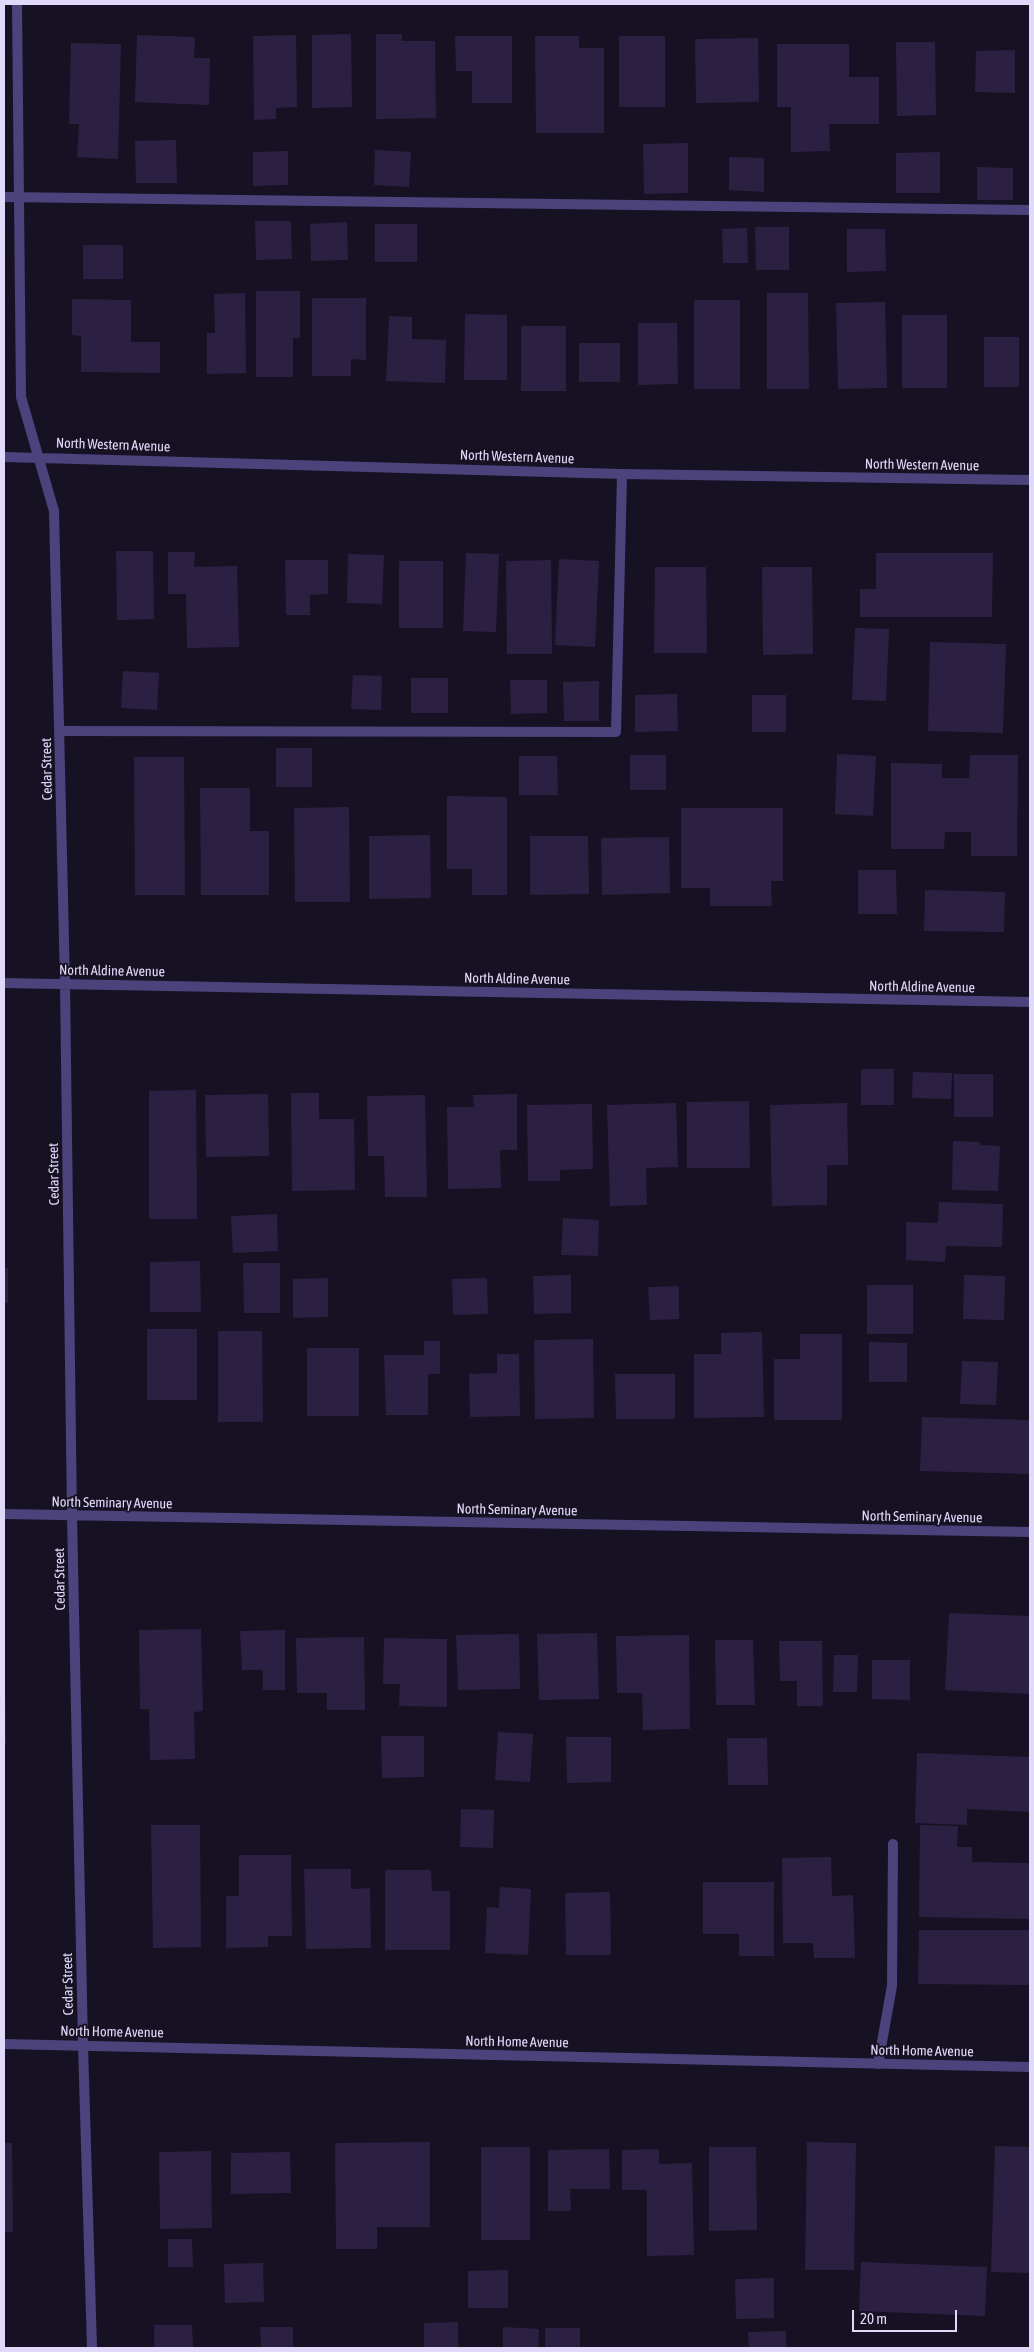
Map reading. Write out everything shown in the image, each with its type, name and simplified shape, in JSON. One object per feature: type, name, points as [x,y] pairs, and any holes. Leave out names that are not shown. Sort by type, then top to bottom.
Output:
[{"type":"street","name":"Cedar Street","points":[[17,4],[21,397],[40,457],[54,511],[65,984],[72,1516],[83,2045],[92,2348]]},
{"type":"street","points":[[4,197],[1030,210]]},
{"type":"street","name":"North Western Avenue","points":[[4,457],[622,474],[1030,480]]},
{"type":"street","points":[[60,730],[616,732],[622,474]]},
{"type":"street","name":"North Aldine Avenue","points":[[4,983],[1030,1002]]},
{"type":"street","name":"North Seminary Avenue","points":[[4,1514],[1030,1532]]},
{"type":"street","points":[[878,2064],[892,1986],[893,1844]]},
{"type":"street","name":"North Home Avenue","points":[[4,2044],[1030,2067]]},
{"type":"building","points":[[351,34],[352,107],[312,108],[312,35]]},
{"type":"building","points":[[376,34],[402,34],[402,41],[435,41],[436,118],[376,119]]},
{"type":"building","points":[[137,35],[195,37],[194,58],[210,58],[209,105],[135,102]]},
{"type":"building","points":[[296,35],[297,107],[276,108],[276,119],[254,120],[253,36]]},
{"type":"building","points":[[455,36],[512,36],[512,103],[472,103],[472,71],[456,71]]},
{"type":"building","points":[[535,36],[579,36],[579,48],[604,48],[604,133],[536,133]]},
{"type":"building","points":[[619,36],[665,36],[665,107],[619,107]]},
{"type":"building","points":[[758,38],[759,102],[696,103],[695,39]]},
{"type":"building","points":[[896,42],[935,42],[936,115],[897,116]]},
{"type":"building","points":[[71,43],[121,44],[118,159],[77,157],[79,124],[69,124]]},
{"type":"building","points":[[777,44],[849,44],[849,77],[879,77],[879,124],[829,124],[830,151],[791,152],[791,107],[777,107]]},
{"type":"building","points":[[1015,50],[1015,93],[975,92],[976,51]]},
{"type":"building","points":[[176,140],[177,183],[136,183],[135,141]]},
{"type":"building","points":[[688,143],[688,193],[644,194],[643,144]]},
{"type":"building","points":[[375,150],[411,152],[409,187],[374,185]]},
{"type":"building","points":[[288,151],[288,185],[253,186],[253,152]]},
{"type":"building","points":[[940,152],[940,193],[896,193],[896,153]]},
{"type":"building","points":[[729,157],[764,158],[764,192],[729,190]]},
{"type":"building","points":[[977,167],[1013,168],[1013,200],[977,200]]},
{"type":"building","points":[[255,221],[291,221],[292,259],[256,260]]},
{"type":"building","points":[[347,222],[348,260],[311,261],[310,224]]},
{"type":"building","points":[[375,224],[417,224],[417,262],[375,262]]},
{"type":"building","points":[[755,227],[789,227],[789,270],[756,270]]},
{"type":"building","points":[[747,228],[748,263],[723,263],[722,229]]},
{"type":"building","points":[[847,229],[885,229],[886,271],[847,272]]},
{"type":"building","points":[[83,245],[123,245],[123,279],[83,279]]},
{"type":"building","points":[[256,291],[300,291],[300,338],[293,338],[293,377],[256,377]]},
{"type":"building","points":[[245,293],[246,373],[207,374],[207,333],[215,333],[214,294]]},
{"type":"building","points":[[767,293],[808,293],[809,389],[767,389]]},
{"type":"building","points":[[312,298],[366,298],[366,360],[351,359],[351,376],[312,376]]},
{"type":"building","points":[[72,299],[131,300],[131,342],[160,342],[160,373],[81,372],[81,336],[72,335]]},
{"type":"building","points":[[694,300],[740,300],[740,389],[694,389]]},
{"type":"building","points":[[885,302],[887,388],[838,389],[836,303]]},
{"type":"building","points":[[465,314],[507,315],[507,380],[464,380]]},
{"type":"building","points":[[902,315],[947,315],[947,388],[902,388]]},
{"type":"building","points":[[389,316],[412,317],[412,339],[446,340],[445,383],[386,381]]},
{"type":"building","points":[[638,323],[677,323],[678,384],[638,385]]},
{"type":"building","points":[[521,326],[566,326],[566,391],[521,391]]},
{"type":"building","points":[[984,337],[1019,337],[1019,387],[984,387]]},
{"type":"building","points":[[579,343],[620,343],[620,382],[579,382]]},
{"type":"building","points":[[116,551],[153,551],[154,619],[117,620]]},
{"type":"building","points":[[168,552],[195,552],[194,567],[237,566],[239,647],[187,648],[186,594],[168,594]]},
{"type":"building","points":[[466,553],[499,554],[496,632],[463,631]]},
{"type":"building","points":[[876,553],[993,553],[992,617],[860,617],[860,589],[876,589]]},
{"type":"building","points":[[348,554],[384,555],[382,604],[347,603]]},
{"type":"building","points":[[559,559],[599,561],[595,647],[555,645]]},
{"type":"building","points":[[285,560],[328,560],[328,594],[310,595],[310,615],[286,615]]},
{"type":"building","points":[[551,560],[552,654],[507,654],[506,561]]},
{"type":"building","points":[[399,561],[443,561],[443,628],[399,628]]},
{"type":"building","points":[[655,567],[706,567],[707,653],[654,653]]},
{"type":"building","points":[[762,567],[812,567],[813,654],[763,655]]},
{"type":"building","points":[[855,628],[889,629],[886,701],[852,700]]},
{"type":"building","points":[[930,642],[1006,644],[1003,733],[928,731]]},
{"type":"building","points":[[123,671],[159,673],[157,710],[121,708]]},
{"type":"building","points":[[353,675],[382,676],[381,710],[351,709]]},
{"type":"building","points":[[411,678],[448,678],[448,713],[411,713]]},
{"type":"building","points":[[510,680],[547,680],[547,713],[511,714]]},
{"type":"building","points":[[599,681],[599,721],[564,721],[563,682]]},
{"type":"building","points":[[677,694],[678,731],[635,732],[635,695]]},
{"type":"building","points":[[752,695],[786,695],[786,732],[752,732]]},
{"type":"building","points":[[276,748],[312,748],[312,787],[276,787]]},
{"type":"building","points":[[837,754],[876,756],[873,816],[835,814]]},
{"type":"building","points":[[630,755],[666,755],[666,790],[630,790]]},
{"type":"building","points":[[970,755],[1018,755],[1017,856],[971,856],[971,832],[945,832],[944,849],[891,849],[891,763],[942,764],[942,778],[969,778]]},
{"type":"building","points":[[519,756],[557,756],[558,795],[519,795]]},
{"type":"building","points":[[134,757],[184,757],[185,895],[135,895]]},
{"type":"building","points":[[200,788],[250,788],[250,831],[269,831],[269,895],[201,895]]},
{"type":"building","points":[[447,796],[507,797],[507,895],[472,895],[472,869],[447,869]]},
{"type":"building","points":[[349,807],[350,902],[295,902],[294,808]]},
{"type":"building","points":[[681,808],[783,808],[783,881],[771,881],[772,906],[710,906],[710,888],[681,888]]},
{"type":"building","points":[[430,835],[431,898],[369,899],[369,836]]},
{"type":"building","points":[[530,836],[588,836],[589,894],[530,895]]},
{"type":"building","points":[[669,837],[670,893],[602,895],[601,838]]},
{"type":"building","points":[[858,870],[896,870],[897,914],[858,914]]},
{"type":"building","points":[[925,890],[1005,892],[1004,932],[924,931]]},
{"type":"building","points":[[861,1069],[894,1069],[894,1105],[861,1105]]},
{"type":"building","points":[[913,1072],[952,1073],[951,1099],[912,1098]]},
{"type":"building","points":[[954,1074],[993,1074],[993,1117],[954,1117]]},
{"type":"building","points":[[196,1090],[197,1219],[149,1219],[149,1091]]},
{"type":"building","points":[[291,1093],[319,1093],[319,1119],[354,1119],[355,1190],[292,1191]]},
{"type":"building","points":[[268,1094],[269,1156],[206,1157],[205,1095]]},
{"type":"building","points":[[517,1094],[517,1150],[500,1150],[501,1188],[448,1189],[447,1107],[474,1107],[473,1095]]},
{"type":"building","points":[[425,1095],[427,1197],[385,1197],[384,1156],[368,1156],[367,1096]]},
{"type":"building","points":[[749,1101],[750,1168],[687,1168],[687,1102]]},
{"type":"building","points":[[676,1103],[678,1167],[646,1168],[647,1205],[610,1206],[607,1105]]},
{"type":"building","points":[[847,1103],[848,1165],[827,1165],[827,1205],[772,1206],[770,1105]]},
{"type":"building","points":[[592,1104],[593,1169],[560,1170],[560,1181],[528,1181],[527,1105]]},
{"type":"building","points":[[953,1141],[980,1142],[980,1145],[1000,1146],[998,1191],[952,1190]]},
{"type":"building","points":[[939,1202],[1003,1204],[1002,1247],[946,1246],[945,1262],[906,1260],[906,1222],[938,1223]]},
{"type":"building","points":[[277,1214],[278,1251],[233,1253],[231,1216]]},
{"type":"building","points":[[563,1218],[599,1220],[598,1256],[561,1255]]},
{"type":"building","points":[[200,1261],[201,1312],[150,1312],[150,1262]]},
{"type":"building","points":[[243,1263],[280,1263],[280,1313],[244,1313]]},
{"type":"building","points":[[4,1268],[8,1268],[8,1303],[4,1303]]},
{"type":"building","points":[[571,1275],[571,1313],[534,1314],[533,1276]]},
{"type":"building","points":[[964,1275],[1005,1276],[1004,1320],[963,1319]]},
{"type":"building","points":[[328,1278],[328,1317],[293,1318],[293,1279]]},
{"type":"building","points":[[487,1278],[488,1314],[453,1315],[452,1279]]},
{"type":"building","points":[[867,1285],[913,1285],[913,1334],[867,1334]]},
{"type":"building","points":[[679,1286],[679,1319],[650,1320],[648,1287]]},
{"type":"building","points":[[147,1329],[197,1329],[197,1400],[147,1400]]},
{"type":"building","points":[[218,1331],[262,1331],[263,1422],[218,1422]]},
{"type":"building","points":[[762,1332],[764,1417],[694,1418],[694,1354],[721,1354],[721,1333]]},
{"type":"building","points":[[800,1334],[842,1334],[842,1420],[774,1420],[774,1359],[800,1359]]},
{"type":"building","points":[[593,1339],[594,1418],[535,1419],[534,1340]]},
{"type":"building","points":[[424,1341],[440,1341],[440,1374],[428,1374],[428,1415],[386,1415],[384,1355],[424,1355]]},
{"type":"building","points":[[869,1342],[907,1343],[907,1382],[869,1382]]},
{"type":"building","points":[[307,1348],[359,1348],[359,1416],[307,1416]]},
{"type":"building","points":[[497,1354],[519,1354],[520,1416],[470,1417],[469,1374],[497,1373]]},
{"type":"building","points":[[962,1361],[998,1362],[996,1405],[960,1404]]},
{"type":"building","points":[[615,1374],[675,1374],[675,1419],[616,1419]]},
{"type":"building","points":[[922,1417],[1030,1420],[1030,1474],[920,1471]]},
{"type":"building","points":[[949,1613],[1030,1616],[1030,1694],[945,1690]]},
{"type":"building","points":[[201,1629],[203,1711],[194,1712],[195,1759],[150,1760],[149,1709],[140,1709],[139,1630]]},
{"type":"building","points":[[285,1630],[285,1690],[263,1690],[263,1670],[242,1670],[240,1631]]},
{"type":"building","points":[[597,1633],[599,1699],[539,1700],[537,1634]]},
{"type":"building","points":[[519,1634],[520,1689],[458,1690],[456,1635]]},
{"type":"building","points":[[689,1635],[690,1729],[643,1730],[642,1693],[617,1693],[616,1636]]},
{"type":"building","points":[[364,1637],[365,1710],[327,1710],[327,1693],[297,1693],[296,1638]]},
{"type":"building","points":[[384,1638],[447,1639],[447,1707],[399,1706],[400,1684],[383,1684]]},
{"type":"building","points":[[715,1640],[753,1640],[755,1705],[716,1705]]},
{"type":"building","points":[[779,1641],[822,1641],[823,1706],[797,1706],[797,1681],[780,1681]]},
{"type":"building","points":[[834,1655],[858,1655],[857,1692],[833,1692]]},
{"type":"building","points":[[872,1660],[910,1660],[910,1700],[872,1699]]},
{"type":"building","points":[[5,1684],[6,1744],[4,1744]]},
{"type":"building","points":[[498,1732],[533,1734],[530,1782],[495,1780]]},
{"type":"building","points":[[381,1736],[424,1736],[424,1777],[382,1778]]},
{"type":"building","points":[[566,1737],[611,1737],[611,1782],[567,1783]]},
{"type":"building","points":[[727,1738],[767,1738],[768,1785],[728,1785]]},
{"type":"building","points":[[917,1753],[1030,1757],[1030,1812],[967,1809],[967,1825],[915,1823]]},
{"type":"building","points":[[461,1809],[494,1810],[493,1848],[460,1847]]},
{"type":"building","points":[[151,1825],[200,1825],[201,1947],[153,1948]]},
{"type":"building","points":[[920,1825],[958,1826],[957,1847],[972,1847],[972,1862],[1030,1863],[1030,1919],[919,1917]]},
{"type":"building","points":[[239,1855],[291,1855],[292,1936],[268,1936],[268,1947],[226,1948],[226,1896],[239,1896]]},
{"type":"building","points":[[831,1857],[832,1896],[853,1895],[855,1958],[814,1958],[813,1943],[783,1943],[782,1858]]},
{"type":"building","points":[[304,1869],[351,1869],[351,1889],[370,1888],[371,1948],[306,1949]]},
{"type":"building","points":[[385,1870],[431,1870],[432,1891],[450,1891],[450,1950],[385,1950]]},
{"type":"building","points":[[703,1882],[774,1882],[774,1956],[739,1956],[739,1934],[703,1934]]},
{"type":"building","points":[[500,1887],[531,1889],[528,1955],[485,1953],[487,1907],[499,1908]]},
{"type":"building","points":[[610,1892],[611,1955],[566,1955],[565,1893]]},
{"type":"building","points":[[919,1930],[1030,1930],[1030,1985],[918,1984]]},
{"type":"building","points":[[430,2142],[430,2227],[377,2227],[377,2249],[336,2249],[335,2143]]},
{"type":"building","points":[[807,2142],[856,2143],[854,2270],[805,2270]]},
{"type":"building","points":[[4,2143],[12,2143],[13,2232],[4,2232]]},
{"type":"building","points":[[995,2146],[1030,2147],[1030,2273],[991,2272]]},
{"type":"building","points":[[481,2147],[530,2147],[530,2240],[481,2240]]},
{"type":"building","points":[[709,2147],[756,2147],[757,2230],[709,2231]]},
{"type":"building","points":[[609,2149],[610,2189],[570,2189],[571,2211],[548,2211],[548,2150]]},
{"type":"building","points":[[659,2149],[659,2164],[692,2163],[694,2255],[647,2256],[647,2190],[622,2190],[622,2150]]},
{"type":"building","points":[[211,2151],[212,2228],[160,2229],[159,2152]]},
{"type":"building","points":[[290,2152],[291,2193],[231,2194],[231,2153]]},
{"type":"building","points":[[168,2239],[192,2239],[193,2267],[168,2267]]},
{"type":"building","points":[[861,2262],[987,2267],[985,2316],[859,2311]]},
{"type":"building","points":[[263,2263],[264,2302],[225,2303],[224,2264]]},
{"type":"building","points":[[508,2270],[508,2308],[468,2308],[468,2271]]},
{"type":"building","points":[[774,2278],[774,2318],[736,2319],[735,2279]]},
{"type":"building","points":[[458,2322],[458,2348],[424,2348],[424,2323]]},
{"type":"building","points":[[154,2325],[192,2325],[193,2348],[154,2348]]},
{"type":"building","points":[[260,2327],[293,2327],[293,2348],[261,2348]]},
{"type":"building","points":[[503,2327],[539,2329],[538,2348],[503,2348]]},
{"type":"building","points":[[545,2328],[580,2328],[580,2348],[545,2348]]},
{"type":"building","points":[[786,2331],[786,2348],[749,2348],[748,2332]]}]
